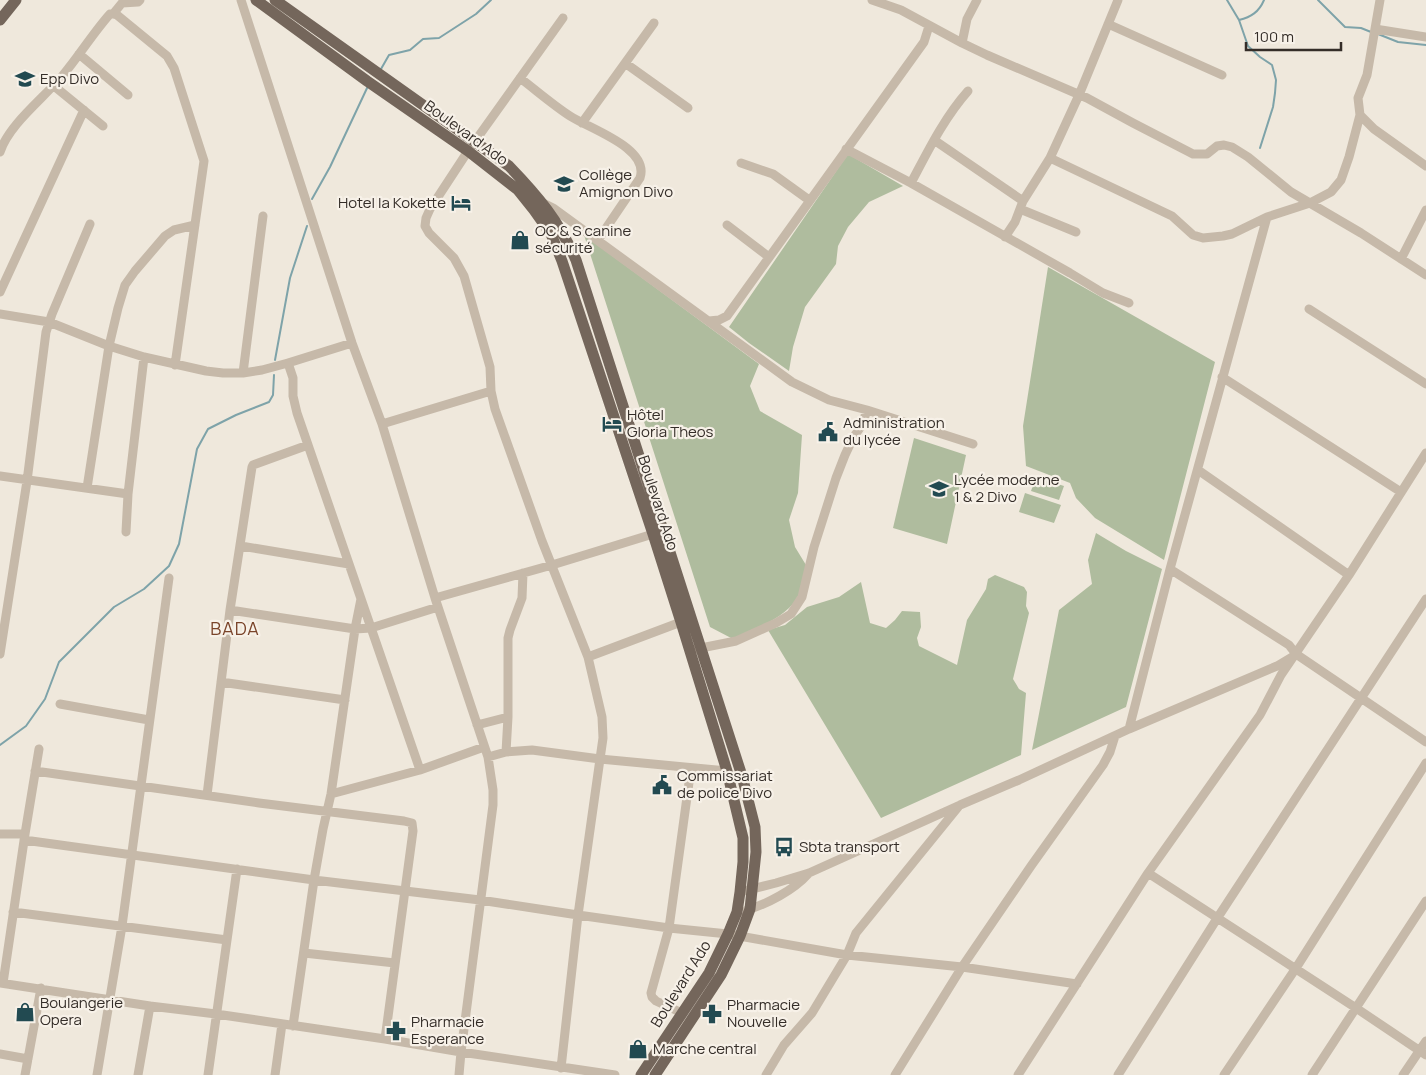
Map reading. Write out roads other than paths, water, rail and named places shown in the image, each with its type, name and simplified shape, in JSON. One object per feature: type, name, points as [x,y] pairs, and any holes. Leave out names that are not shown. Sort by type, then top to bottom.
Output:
[{"type":"main road","points":[[0,20],[16,0]]},
{"type":"main road","name":"Boulevard Ado","points":[[256,0],[468,151],[518,190],[550,234],[562,261],[681,622],[695,649],[750,803],[755,827],[756,852],[746,891],[728,934],[709,973],[641,1075]]},
{"type":"main road","name":"Boulevard Ado","points":[[276,0],[508,166],[542,203],[568,241],[576,260],[695,649],[727,771],[742,838],[746,891],[750,909],[740,936],[721,975],[655,1075]]},
{"type":"street","points":[[0,152],[4,141],[28,112],[54,86],[108,17],[122,3],[138,2],[140,0]]},
{"type":"street","points":[[241,0],[352,343],[382,424],[437,602],[488,757],[494,805],[480,900],[459,1075]]},
{"type":"street","points":[[872,0],[900,10],[962,43],[1079,94],[1193,154],[1207,154],[1218,146],[1232,147],[1248,157],[1291,192],[1361,233],[1426,275]]},
{"type":"street","points":[[896,0],[900,10]]},
{"type":"street","points":[[962,43],[968,19],[977,0]]},
{"type":"street","points":[[1006,237],[1022,205],[1050,158],[1118,0]]},
{"type":"street","points":[[1050,158],[1172,216],[1193,235],[1203,238],[1232,234],[1267,217],[1310,203],[1331,192],[1341,180],[1349,158],[1360,115],[1358,98],[1367,75],[1380,0]]},
{"type":"street","points":[[113,14],[167,56],[174,68],[204,161],[175,365]]},
{"type":"street","points":[[561,1068],[578,915],[603,738],[602,717],[588,657],[542,541],[499,419],[491,391],[490,367],[464,276],[454,258],[429,233],[425,226],[430,209],[468,151],[564,18]]},
{"type":"street","points":[[582,123],[654,23]]},
{"type":"street","points":[[1108,24],[1222,75]]},
{"type":"street","points":[[709,321],[719,320],[727,316],[924,42],[929,26]]},
{"type":"street","points":[[1375,28],[1426,37]]},
{"type":"street","points":[[79,54],[128,96]]},
{"type":"street","points":[[625,63],[688,108]]},
{"type":"street","points":[[520,78],[556,106],[582,123],[623,145],[632,152],[638,161],[642,173],[640,178],[598,240]]},
{"type":"street","points":[[54,86],[103,126]]},
{"type":"street","points":[[911,183],[949,115],[968,91]]},
{"type":"street","points":[[0,292],[84,110]]},
{"type":"street","points":[[1360,115],[1374,129],[1426,166]]},
{"type":"street","points":[[934,140],[1022,205],[1076,232]]},
{"type":"street","points":[[846,149],[911,183],[1103,293],[1129,303]]},
{"type":"street","points":[[741,163],[773,174],[809,200]]},
{"type":"street","points":[[542,203],[553,208],[598,240],[792,382],[828,400],[867,410],[973,444]]},
{"type":"street","points":[[1401,259],[1426,210]]},
{"type":"street","points":[[243,373],[263,216]]},
{"type":"street","points":[[1129,729],[1170,569],[1267,217]]},
{"type":"street","points":[[0,654],[46,332],[90,224]]},
{"type":"street","points":[[88,488],[109,346],[125,285],[134,271],[170,232],[195,225]]},
{"type":"street","points":[[727,225],[769,257]]},
{"type":"street","points":[[1309,309],[1426,384]]},
{"type":"street","points":[[0,314],[49,322],[109,346],[144,357],[206,371],[243,373],[288,364],[352,343]]},
{"type":"street","points":[[126,532],[128,494],[144,357]]},
{"type":"street","points":[[288,364],[293,378],[294,402],[420,770]]},
{"type":"street","points":[[1222,377],[1401,492]]},
{"type":"street","points":[[382,424],[491,391]]},
{"type":"street","points":[[695,649],[736,641],[776,624],[791,614],[802,597],[814,547],[844,455],[862,425],[867,410]]},
{"type":"street","points":[[207,795],[230,610],[241,546],[250,472],[254,465],[308,445]]},
{"type":"street","points":[[1018,1075],[1148,873],[1260,716],[1281,675],[1426,453]]},
{"type":"street","points":[[1198,470],[1348,575]]},
{"type":"street","points":[[0,476],[128,494]]},
{"type":"street","points":[[230,610],[355,629],[371,628],[437,602],[522,573],[653,534]]},
{"type":"street","points":[[241,546],[349,564]]},
{"type":"street","points":[[1170,569],[1289,645],[1296,654],[1426,742]]},
{"type":"street","points":[[506,752],[508,638],[522,598],[522,573]]},
{"type":"street","points":[[97,1075],[122,926],[169,578]]},
{"type":"street","points":[[1118,1075],[1218,917],[1426,598]]},
{"type":"street","points":[[293,1026],[314,880],[332,794],[344,700],[361,599]]},
{"type":"street","points":[[588,657],[681,622]]},
{"type":"street","points":[[746,891],[809,873],[1129,729],[1278,666],[1296,654]]},
{"type":"street","points":[[221,682],[344,700]]},
{"type":"street","points":[[60,704],[149,720]]},
{"type":"street","points":[[477,725],[508,717]]},
{"type":"street","points":[[895,1075],[962,967],[1031,866],[1104,765],[1115,736]]},
{"type":"street","points":[[332,794],[420,770],[484,748]]},
{"type":"street","points":[[39,749],[2,983],[615,1075]]},
{"type":"street","points":[[488,757],[506,752],[532,750],[600,759],[727,771]]},
{"type":"street","points":[[1224,1075],[1296,968],[1426,763]]},
{"type":"street","points":[[682,1013],[656,1001],[652,994],[669,928],[691,768]]},
{"type":"street","points":[[35,772],[404,821],[412,824],[413,831],[384,1039]]},
{"type":"street","points":[[766,1075],[784,1046],[812,1013],[847,955],[852,940],[861,926],[960,805]]},
{"type":"street","points":[[0,834],[314,880],[480,900],[669,928],[728,934],[847,955],[962,967],[1077,984]]},
{"type":"street","points":[[208,1075],[237,869]]},
{"type":"street","points":[[737,912],[750,909],[793,888],[809,873]]},
{"type":"street","points":[[1148,873],[1296,968],[1423,1053]]},
{"type":"street","points":[[1312,1075],[1426,901]]},
{"type":"street","points":[[13,912],[227,940]]},
{"type":"street","points":[[304,953],[395,963]]},
{"type":"street","points":[[25,1075],[41,988]]},
{"type":"street","points":[[138,1075],[150,1006]]},
{"type":"street","points":[[276,1075],[282,1024]]},
{"type":"street","points":[[1404,1075],[1423,1053],[1426,1041]]},
{"type":"street","points":[[0,1054],[28,1059]]},
{"type":"waterway","points":[[381,69],[389,55],[410,50],[423,39],[439,38],[476,14],[491,0]]},
{"type":"waterway","points":[[1227,0],[1239,20],[1248,46],[1272,65],[1276,80],[1273,107],[1260,148]]},
{"type":"waterway","points":[[1239,20],[1254,13],[1260,8],[1264,0]]},
{"type":"waterway","points":[[1318,0],[1345,27],[1361,28],[1371,32]]},
{"type":"waterway","points":[[1378,34],[1398,42],[1426,45]]},
{"type":"waterway","points":[[312,199],[330,167],[368,86]]},
{"type":"waterway","points":[[275,360],[290,278],[307,226]]},
{"type":"waterway","points":[[0,745],[26,726],[45,699],[59,662],[114,607],[144,589],[169,566],[179,544],[197,449],[208,429],[269,402],[273,395],[274,375]]},
{"type":"place","name":"Epp Divo","points":[[25,79]]},
{"type":"place","name":"Collège Amignon Divo","points":[[564,184]]},
{"type":"place","name":"Hotel la Kokette","points":[[461,203]]},
{"type":"place","name":"OC & S canine sécurité","points":[[520,240]]},
{"type":"place","name":"Hôtel Gloria Theos","points":[[612,424]]},
{"type":"place","name":"Administration du lycée","points":[[828,432]]},
{"type":"place","name":"Lycée moderne 1 & 2 Divo","points":[[939,489]]},
{"type":"place","name":"Commissariat de police Divo","points":[[662,785]]},
{"type":"place","name":"Sbta transport","points":[[784,847]]},
{"type":"place","name":"Boulangerie Opera","points":[[25,1012]]},
{"type":"place","name":"Pharmacie Nouvelle","points":[[712,1014]]},
{"type":"place","name":"Pharmacie Esperance","points":[[396,1031]]},
{"type":"place","name":"Marche central","points":[[638,1049]]},
{"type":"district","name":"BADA","points":[[235,629]]}]
